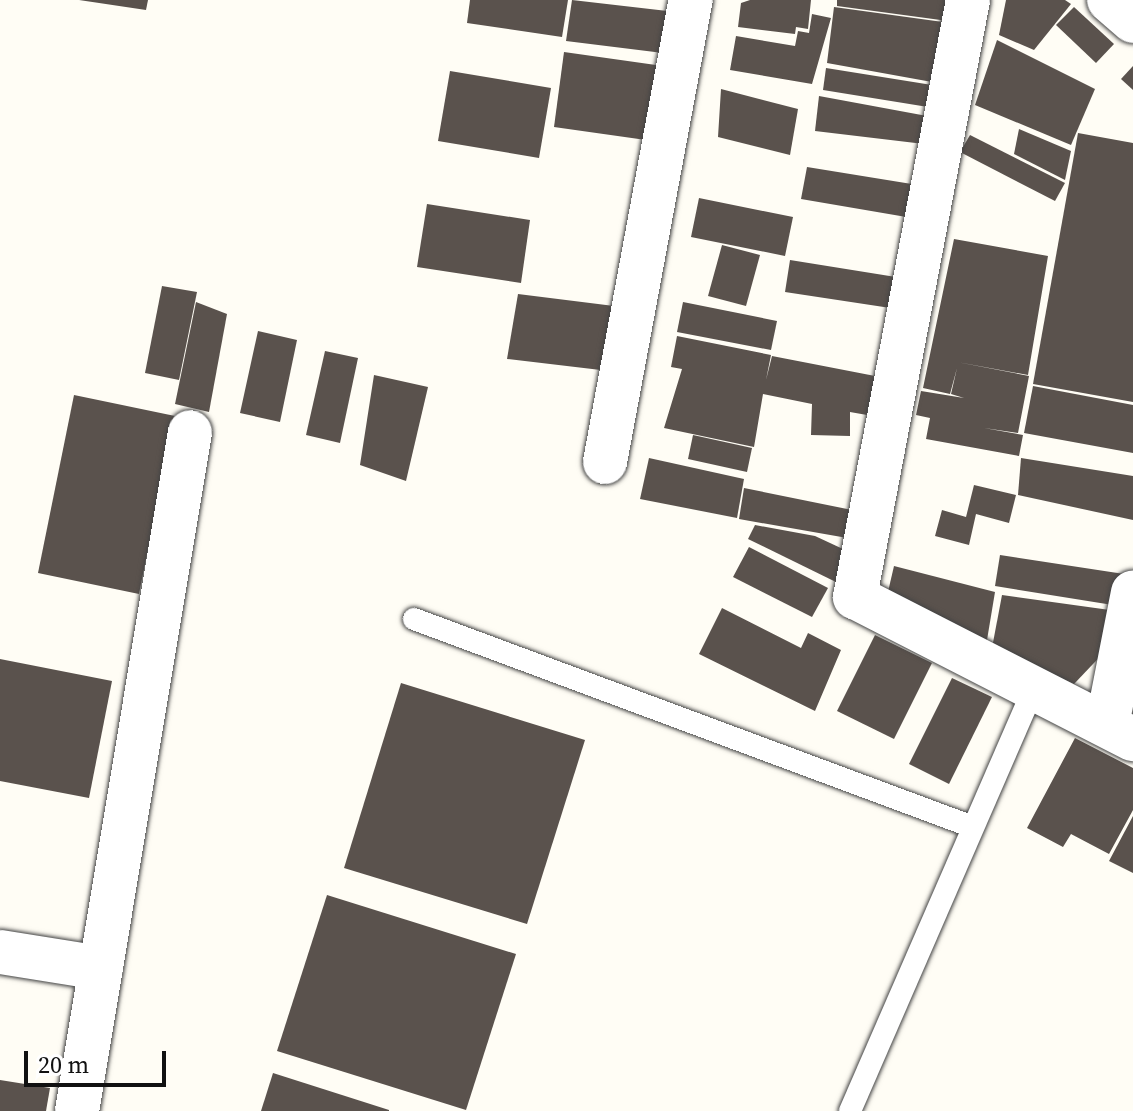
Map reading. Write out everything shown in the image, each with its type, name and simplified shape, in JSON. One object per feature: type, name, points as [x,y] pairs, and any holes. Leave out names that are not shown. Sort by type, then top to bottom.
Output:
[{"type":"street","points":[[605,462],[691,0]]},
{"type":"street","points":[[968,0],[855,597],[1035,685],[1120,732],[1133,593]]},
{"type":"street","points":[[1109,0],[1133,21]]},
{"type":"street","points":[[77,1111],[190,432]]},
{"type":"street","points":[[0,952],[101,968]]},
{"type":"lane","points":[[414,619],[973,827]]},
{"type":"lane","points":[[850,1111],[1035,685]]},
{"type":"building","points":[[79,0],[148,0],[146,10]]},
{"type":"building","points":[[470,0],[568,0],[562,37],[467,23]]},
{"type":"building","points":[[572,0],[676,12],[671,54],[566,41]]},
{"type":"building","points":[[750,0],[811,0],[808,29],[796,27],[795,34],[738,27],[741,3]]},
{"type":"building","points":[[837,0],[950,0],[948,21],[837,6]]},
{"type":"building","points":[[1006,0],[1065,0],[1071,4],[1034,50],[999,35]]},
{"type":"building","points":[[834,7],[943,22],[932,82],[827,63]]},
{"type":"building","points":[[1074,7],[1114,44],[1096,63],[1056,25]]},
{"type":"building","points":[[812,14],[831,18],[812,84],[730,70],[736,36],[795,46],[798,31],[809,33]]},
{"type":"building","points":[[997,40],[1095,89],[1071,145],[975,105]]},
{"type":"building","points":[[564,52],[670,67],[660,142],[554,127]]},
{"type":"building","points":[[1133,66],[1133,90],[1121,79]]},
{"type":"building","points":[[826,68],[932,85],[928,107],[823,90]]},
{"type":"building","points":[[450,71],[551,88],[539,158],[438,141]]},
{"type":"building","points":[[721,89],[798,109],[790,155],[718,137]]},
{"type":"building","points":[[819,96],[927,116],[924,144],[815,131]]},
{"type":"building","points":[[1019,129],[1071,151],[1065,180],[1014,154]]},
{"type":"building","points":[[1078,133],[1133,143],[1133,402],[1033,384]]},
{"type":"building","points":[[970,135],[1065,183],[1055,201],[960,152]]},
{"type":"building","points":[[807,167],[924,186],[918,219],[801,199]]},
{"type":"building","points":[[699,198],[793,217],[785,256],[691,237]]},
{"type":"building","points":[[427,204],[530,220],[521,283],[417,267]]},
{"type":"building","points":[[954,239],[1048,256],[1028,375],[957,362],[1029,376],[1018,433],[984,428],[1023,435],[1019,456],[926,439],[930,418],[916,415],[921,391],[964,398],[951,394],[957,368],[950,394],[923,388]]},
{"type":"building","points":[[722,245],[760,255],[746,306],[708,296]]},
{"type":"building","points":[[790,260],[902,278],[897,309],[785,292]]},
{"type":"building","points":[[162,286],[197,292],[179,380],[145,373]]},
{"type":"building","points":[[518,294],[614,306],[609,371],[507,359]]},
{"type":"building","points":[[196,302],[227,314],[209,412],[175,404]]},
{"type":"building","points":[[683,302],[777,321],[771,350],[677,332]]},
{"type":"building","points":[[258,331],[297,340],[280,422],[240,413]]},
{"type":"building","points":[[677,336],[771,355],[766,380],[772,356],[875,376],[867,415],[850,412],[850,436],[811,435],[812,404],[763,394],[754,447],[664,428],[682,369],[671,367]]},
{"type":"building","points":[[325,351],[358,358],[340,443],[306,435]]},
{"type":"building","points":[[374,375],[428,387],[406,481],[360,465]]},
{"type":"building","points":[[1033,386],[1133,405],[1133,453],[1024,433]]},
{"type":"building","points":[[74,395],[175,416],[139,594],[38,573]]},
{"type":"building","points":[[693,435],[752,448],[747,472],[688,459]]},
{"type":"building","points":[[649,458],[744,479],[737,518],[640,499]]},
{"type":"building","points":[[1021,458],[1133,476],[1133,520],[1018,495]]},
{"type":"building","points":[[974,485],[1016,495],[1009,523],[976,514],[969,545],[935,536],[942,510],[966,517]]},
{"type":"building","points":[[744,488],[857,511],[853,539],[739,519]]},
{"type":"building","points":[[755,525],[815,536],[858,556],[842,585],[748,539]]},
{"type":"building","points":[[749,547],[828,588],[812,617],[733,577]]},
{"type":"building","points":[[1000,555],[1124,574],[1119,606],[995,586]]},
{"type":"building","points":[[894,566],[995,592],[985,652],[884,609]]},
{"type":"building","points":[[1002,595],[1117,611],[1112,644],[1074,684],[992,648]]},
{"type":"building","points":[[722,608],[801,648],[808,633],[841,650],[815,711],[699,654]]},
{"type":"building","points":[[875,635],[932,663],[894,739],[837,711]]},
{"type":"building","points":[[0,659],[112,681],[89,798],[0,781]]},
{"type":"building","points":[[952,678],[992,697],[949,784],[909,764]]},
{"type":"building","points":[[401,683],[585,740],[527,924],[344,868]]},
{"type":"building","points":[[1075,738],[1133,768],[1133,810],[1109,854],[1071,834],[1063,847],[1027,828]]},
{"type":"building","points":[[1133,816],[1133,873],[1109,861]]},
{"type":"building","points":[[327,895],[516,954],[466,1110],[277,1051]]},
{"type":"building","points":[[273,1073],[389,1110],[389,1111],[261,1111]]},
{"type":"building","points":[[0,1080],[50,1088],[46,1111],[0,1111]]}]
